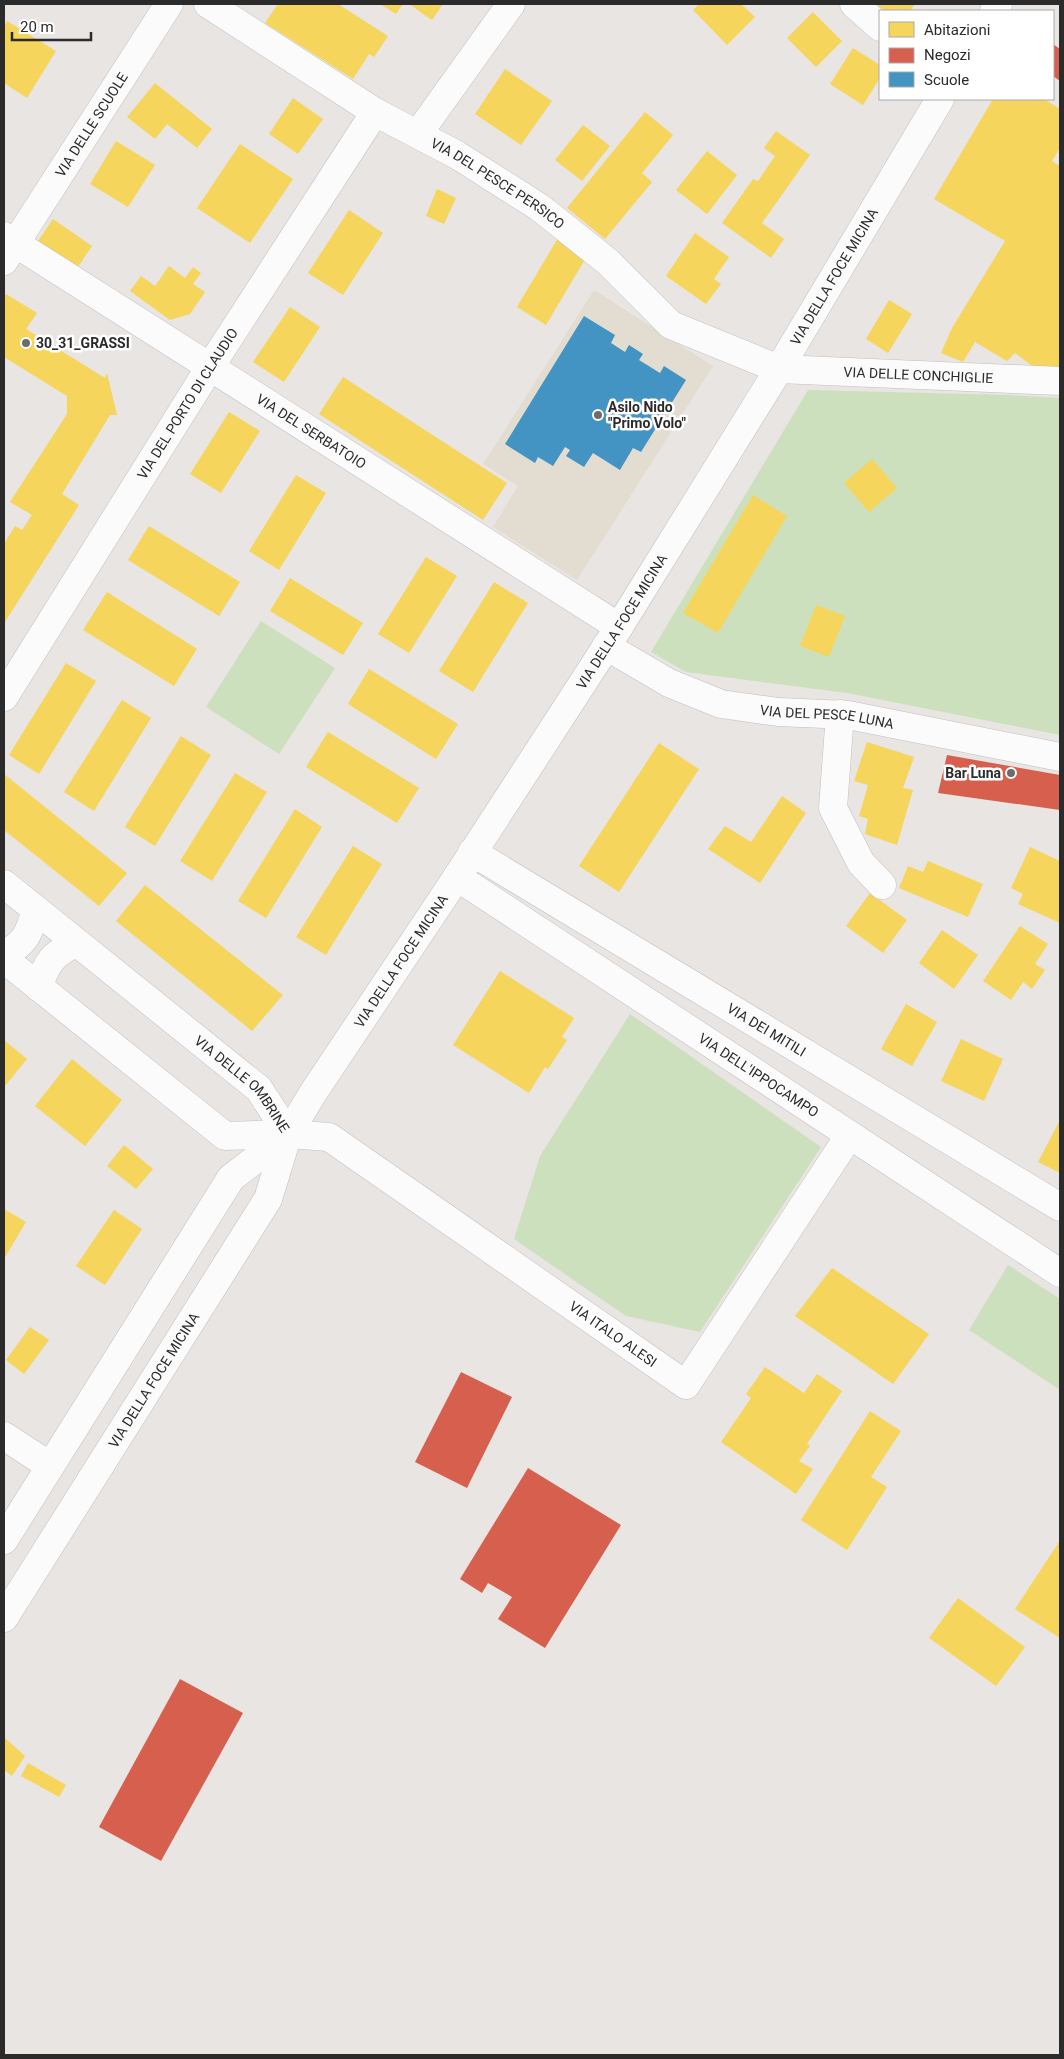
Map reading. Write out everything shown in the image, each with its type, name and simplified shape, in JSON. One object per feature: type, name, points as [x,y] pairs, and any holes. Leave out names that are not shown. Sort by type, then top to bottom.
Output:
[{"type":"street","name":"VIA DELLE SCUOLE","points":[[8,247],[169,4]]},
{"type":"street","name":"VIA DEL PESCE PERSICO","points":[[208,4],[375,112],[457,155],[539,207],[608,262],[671,325],[779,369]]},
{"type":"street","points":[[418,134],[511,4]]},
{"type":"street","points":[[854,4],[879,26]]},
{"type":"street","name":"VIA DELLA FOCE MICINA","points":[[4,1618],[268,1199],[288,1134],[313,1093],[457,877],[612,636],[779,369],[939,100]]},
{"type":"street","name":"VIA DEL PORTO DI CLAUDIO","points":[[4,696],[210,367],[375,112]]},
{"type":"street","name":"VIA DEL SERBATOIO","points":[[8,247],[210,367],[612,636]]},
{"type":"street","name":"VIA DELLE CONCHIGLIE","points":[[779,369],[1060,381]]},
{"type":"street","name":"VIA DEL PESCE LUNA","points":[[612,636],[669,683],[721,704],[778,712],[840,714],[1060,757]]},
{"type":"street","points":[[840,714],[833,808],[861,863],[882,885]]},
{"type":"street","name":"VIA DEI MITILI","points":[[472,852],[1060,1207]]},
{"type":"street","name":"VIA DELL'IPPOCAMPO","points":[[457,877],[1060,1274]]},
{"type":"street","name":"VIA DELLE OMBRINE","points":[[4,884],[259,1089],[288,1134]]},
{"type":"street","points":[[4,954],[16,948],[29,933],[36,910]]},
{"type":"street","points":[[38,987],[47,964],[59,951],[76,943]]},
{"type":"street","name":"VIA DELLE OMBRINE","points":[[4,959],[225,1136],[288,1134]]},
{"type":"street","name":"VIA DELLA FOCE MICINA","points":[[4,1540],[231,1178],[288,1134]]},
{"type":"street","name":"VIA ITALO ALESI","points":[[288,1134],[329,1137],[686,1385],[849,1136]]},
{"type":"street","points":[[4,1436],[50,1466]]},
{"type":"shaded area","name":"Asilo Nido \"Primo Volo\"","points":[[594,290],[713,366],[577,580],[493,527],[518,486],[483,464]]},
{"type":"green space","points":[[808,390],[1060,398],[1060,735],[847,693],[686,672],[651,652]]},
{"type":"green space","points":[[261,621],[335,668],[279,754],[206,707]]},
{"type":"green space","points":[[630,1014],[821,1147],[700,1332],[626,1316],[514,1239],[540,1156]]},
{"type":"green space","points":[[1008,1265],[1060,1299],[1060,1390],[969,1330]]},
{"type":"building: Abitazioni","points":[[278,4],[338,4],[388,36],[374,57],[369,54],[353,79],[265,23]]},
{"type":"building: Abitazioni","points":[[380,4],[403,4],[396,14]]},
{"type":"building: Abitazioni","points":[[409,4],[443,4],[432,20]]},
{"type":"building: Abitazioni","points":[[699,4],[743,4],[755,17],[727,45],[693,10]]},
{"type":"building: Abitazioni","points":[[875,4],[915,4],[911,10],[884,10]]},
{"type":"building: Abitazioni","points":[[813,12],[842,41],[816,67],[787,38]]},
{"type":"building: Abitazioni","points":[[7,21],[56,51],[27,98],[4,83],[4,27]]},
{"type":"building: Abitazioni","points":[[853,48],[879,64],[879,80],[863,105],[830,84]]},
{"type":"building: Abitazioni","points":[[505,69],[552,101],[521,145],[475,114]]},
{"type":"building: Abitazioni","points":[[155,83],[212,129],[197,148],[167,124],[155,139],[127,117]]},
{"type":"building: Abitazioni","points":[[293,98],[323,119],[298,154],[269,134]]},
{"type":"building: Abitazioni","points":[[992,100],[1046,100],[1060,109],[1060,148],[1052,161],[1060,166],[1060,369],[1039,371],[1015,353],[1007,361],[975,342],[963,362],[941,353],[952,328],[1005,241],[934,199]]},
{"type":"building: Abitazioni","points":[[645,112],[673,135],[642,173],[652,182],[605,239],[567,208]]},
{"type":"building: Abitazioni","points":[[583,125],[610,146],[582,181],[555,160]]},
{"type":"building: Abitazioni","points":[[776,131],[810,155],[762,223],[784,239],[771,258],[722,223],[753,179],[758,181],[775,156],[764,148]]},
{"type":"building: Abitazioni","points":[[116,141],[155,165],[128,207],[90,184]]},
{"type":"building: Abitazioni","points":[[240,144],[293,179],[250,243],[197,208]]},
{"type":"building: Abitazioni","points":[[707,151],[737,175],[707,214],[676,190]]},
{"type":"building: Abitazioni","points":[[437,189],[456,198],[444,224],[426,216]]},
{"type":"building: Abitazioni","points":[[349,210],[383,233],[343,295],[308,273]]},
{"type":"building: Abitazioni","points":[[53,219],[92,246],[76,270],[36,244]]},
{"type":"building: Abitazioni","points":[[695,233],[729,257],[714,279],[721,284],[706,304],[666,276]]},
{"type":"building: Abitazioni","points":[[558,238],[587,256],[546,325],[517,307]]},
{"type":"building: Abitazioni","points":[[169,266],[185,278],[193,267],[201,273],[193,284],[205,292],[190,314],[170,320],[130,291],[141,276],[155,286]]},
{"type":"building: Abitazioni","points":[[6,294],[37,313],[26,329],[105,378],[107,373],[117,415],[110,415],[62,494],[79,505],[5,622],[4,544],[15,526],[22,530],[32,515],[10,502],[67,414],[67,396],[4,357],[4,297]]},
{"type":"building: Abitazioni","points":[[889,300],[912,314],[888,353],[866,339]]},
{"type":"building: Abitazioni","points":[[290,307],[320,327],[284,382],[253,362]]},
{"type":"building: Abitazioni","points":[[343,377],[507,483],[483,520],[319,414]]},
{"type":"building: Abitazioni","points":[[229,412],[260,431],[221,493],[190,474]]},
{"type":"building: Abitazioni","points":[[872,459],[897,488],[869,512],[844,483]]},
{"type":"building: Abitazioni","points":[[296,475],[326,493],[279,570],[249,551]]},
{"type":"building: Abitazioni","points":[[753,495],[787,516],[718,633],[683,613]]},
{"type":"building: Abitazioni","points":[[149,526],[240,582],[219,616],[128,560]]},
{"type":"building: Abitazioni","points":[[426,557],[457,576],[409,653],[378,634]]},
{"type":"building: Abitazioni","points":[[290,578],[363,623],[343,655],[270,611]]},
{"type":"building: Abitazioni","points":[[494,582],[528,603],[473,692],[439,671]]},
{"type":"building: Abitazioni","points":[[107,592],[197,649],[174,686],[83,630]]},
{"type":"building: Abitazioni","points":[[816,605],[845,616],[829,657],[800,646]]},
{"type":"building: Abitazioni","points":[[66,663],[96,681],[39,774],[9,755]]},
{"type":"building: Abitazioni","points":[[369,669],[458,724],[436,759],[348,704]]},
{"type":"building: Abitazioni","points":[[122,700],[151,718],[94,811],[64,792]]},
{"type":"building: Abitazioni","points":[[328,732],[419,788],[397,823],[306,767]]},
{"type":"building: Abitazioni","points":[[181,736],[211,755],[155,846],[125,827]]},
{"type":"building: Abitazioni","points":[[867,742],[914,757],[903,788],[913,790],[897,845],[865,834],[868,819],[859,816],[868,785],[854,781]]},
{"type":"building: Abitazioni","points":[[659,743],[699,769],[619,892],[579,866]]},
{"type":"building: Abitazioni","points":[[235,773],[267,792],[212,881],[180,861]]},
{"type":"building: Abitazioni","points":[[4,774],[127,873],[99,906],[4,830]]},
{"type":"building: Abitazioni","points":[[782,796],[806,813],[760,883],[708,849],[725,826],[751,842]]},
{"type":"building: Abitazioni","points":[[295,809],[322,827],[266,918],[238,901]]},
{"type":"building: Abitazioni","points":[[353,846],[382,864],[326,955],[296,937]]},
{"type":"building: Abitazioni","points":[[1030,847],[1060,861],[1060,923],[1018,904],[1023,894],[1011,888]]},
{"type":"building: Abitazioni","points":[[928,861],[983,884],[968,917],[899,888],[908,866],[923,872]]},
{"type":"building: Abitazioni","points":[[145,885],[283,995],[252,1031],[116,921]]},
{"type":"building: Abitazioni","points":[[870,893],[907,920],[883,953],[846,926]]},
{"type":"building: Abitazioni","points":[[1020,926],[1048,944],[1035,964],[1045,970],[1032,989],[1023,982],[1011,1000],[983,981]]},
{"type":"building: Abitazioni","points":[[942,930],[978,955],[954,989],[919,963]]},
{"type":"building: Abitazioni","points":[[500,971],[574,1018],[562,1037],[567,1040],[548,1069],[545,1067],[529,1093],[453,1045]]},
{"type":"building: Abitazioni","points":[[906,1004],[937,1022],[912,1066],[881,1049]]},
{"type":"building: Abitazioni","points":[[961,1039],[1003,1059],[984,1101],[941,1081]]},
{"type":"building: Abitazioni","points":[[4,1040],[27,1059],[4,1087]]},
{"type":"building: Abitazioni","points":[[72,1059],[122,1100],[85,1146],[35,1106]]},
{"type":"building: Abitazioni","points":[[1060,1120],[1060,1173],[1038,1162]]},
{"type":"building: Abitazioni","points":[[124,1145],[153,1169],[136,1189],[107,1166]]},
{"type":"building: Abitazioni","points":[[4,1209],[26,1222],[4,1259]]},
{"type":"building: Abitazioni","points":[[114,1210],[142,1229],[105,1285],[76,1266]]},
{"type":"building: Abitazioni","points":[[832,1268],[929,1334],[893,1384],[795,1316]]},
{"type":"building: Abitazioni","points":[[30,1327],[49,1340],[24,1374],[6,1360]]},
{"type":"building: Abitazioni","points":[[765,1367],[804,1393],[817,1374],[842,1391],[807,1444],[810,1446],[799,1461],[813,1469],[796,1494],[721,1442],[751,1398],[746,1394]]},
{"type":"building: Abitazioni","points":[[870,1411],[901,1431],[871,1477],[887,1487],[847,1550],[801,1520]]},
{"type":"building: Abitazioni","points":[[1060,1543],[1060,1638],[1015,1609]]},
{"type":"building: Abitazioni","points":[[958,1598],[1025,1647],[996,1686],[929,1638]]},
{"type":"building: Abitazioni","points":[[4,1737],[25,1756],[12,1776],[4,1770]]},
{"type":"building: Abitazioni","points":[[28,1763],[66,1785],[59,1797],[21,1776]]},
{"type":"building: Negozi","points":[[1054,45],[1060,49],[1060,81],[1054,77]]},
{"type":"building: Negozi","points":[[947,755],[1060,775],[1060,810],[938,793]]},
{"type":"building: Negozi","points":[[461,1372],[512,1397],[467,1488],[415,1462]]},
{"type":"building: Negozi","points":[[528,1468],[621,1525],[545,1648],[498,1619],[512,1597],[488,1583],[482,1593],[460,1579]]},
{"type":"building: Negozi","points":[[180,1679],[243,1713],[161,1861],[99,1827]]},
{"type":"building: Scuole","points":[[584,316],[615,335],[611,343],[625,352],[629,345],[643,354],[639,360],[660,373],[664,366],[686,380],[641,452],[633,448],[620,470],[593,453],[584,467],[566,456],[570,450],[565,447],[553,466],[538,457],[535,463],[505,444]]},
{"type":"place","name":"30_31_GRASSI","points":[[26,343]]},
{"type":"place","name":"Asilo Nido \"Primo Volo\"","points":[[598,415]]},
{"type":"place","name":"Bar Luna","points":[[1011,773]]}]
